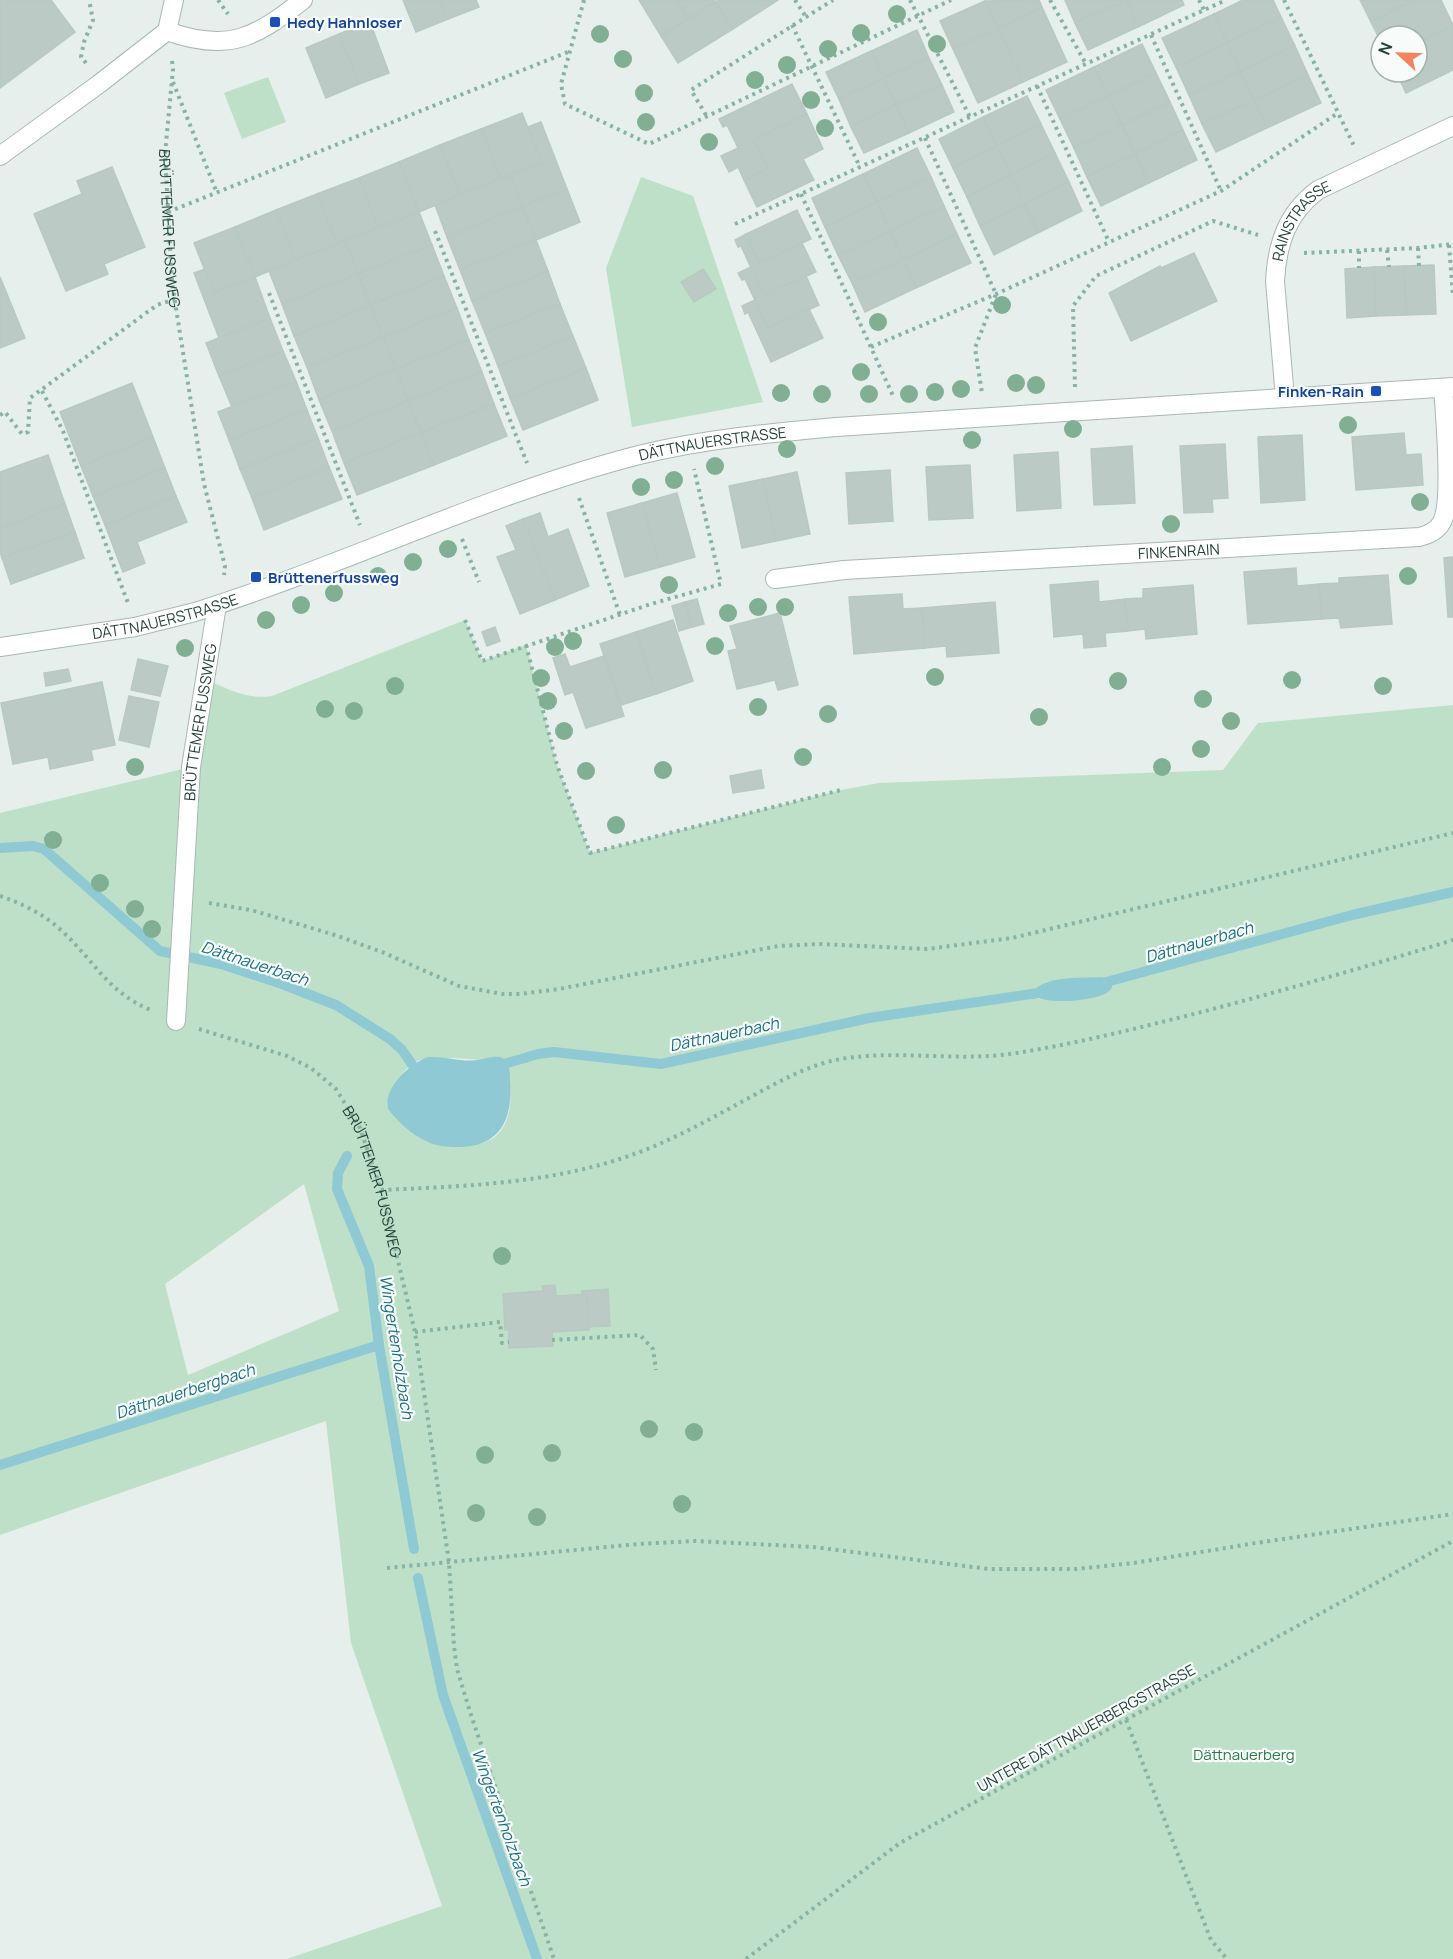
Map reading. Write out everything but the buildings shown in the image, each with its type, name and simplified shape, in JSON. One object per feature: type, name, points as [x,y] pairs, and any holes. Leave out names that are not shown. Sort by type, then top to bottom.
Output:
[{"type":"street","points":[[0,156],[167,31],[174,0]]},
{"type":"street","points":[[167,31],[218,42],[239,40],[267,27],[303,0]]},
{"type":"street","name":"RAINSTRASSE","points":[[1285,398],[1275,273],[1280,243],[1295,211],[1318,190],[1453,126]]},
{"type":"street","name":"DÄTTNAUERSTRASSE","points":[[0,647],[135,627],[217,605],[525,490],[606,464],[665,449],[836,427],[1448,388]]},
{"type":"street","name":"FINKENRAIN","points":[[775,579],[844,570],[1428,535],[1442,523],[1448,502],[1448,388]]},
{"type":"street","name":"BRÜTTEMER FUSSWEG","points":[[176,1021],[191,767],[217,605]]},
{"type":"path","points":[[89,0],[93,20],[81,57],[99,84]]},
{"type":"path","points":[[584,0],[561,84],[565,104],[649,144],[705,115],[951,0]]},
{"type":"path","points":[[795,0],[806,17]]},
{"type":"path","points":[[705,115],[691,90],[833,0]]},
{"type":"path","points":[[910,0],[970,117]]},
{"type":"path","points":[[1050,0],[1086,64]]},
{"type":"path","points":[[1199,0],[1204,10]]},
{"type":"path","points":[[735,224],[1226,0]]},
{"type":"path","points":[[1284,0],[1354,147]]},
{"type":"path","points":[[792,25],[860,167]]},
{"type":"path","name":"BRÜTTEMER FUSSWEG","points":[[167,31],[173,69],[165,154],[175,299],[204,484],[225,566]]},
{"type":"path","points":[[1151,35],[1221,191]]},
{"type":"path","points":[[168,212],[568,52]]},
{"type":"path","points":[[172,80],[217,193]]},
{"type":"path","points":[[1037,86],[1109,242]]},
{"type":"path","points":[[870,347],[996,294],[1221,191],[1338,113]]},
{"type":"path","points":[[925,138],[996,294],[975,348],[983,398]]},
{"type":"path","points":[[801,194],[897,404]]},
{"type":"path","points":[[1075,392],[1073,306],[1096,276],[1213,221],[1259,235]]},
{"type":"path","points":[[435,231],[530,470]]},
{"type":"path","points":[[1298,254],[1418,249],[1451,244],[1453,296]]},
{"type":"path","points":[[1418,249],[1419,266]]},
{"type":"path","points":[[1387,250],[1389,267]]},
{"type":"path","points":[[1359,251],[1359,268]]},
{"type":"path","points":[[269,293],[364,534]]},
{"type":"path","points":[[0,416],[5,412],[22,434],[28,432],[30,398],[157,305],[175,299]]},
{"type":"path","points":[[42,391],[63,431],[129,606]]},
{"type":"path","points":[[465,620],[482,661],[721,584],[692,461]]},
{"type":"path","points":[[577,492],[620,615]]},
{"type":"path","points":[[526,645],[556,765],[590,853],[841,790]]},
{"type":"path","points":[[184,898],[251,910],[335,935],[382,952],[459,986],[487,992],[520,994],[559,989],[778,946],[830,945],[927,949],[1012,938],[1453,833]]},
{"type":"path","points":[[0,896],[24,904],[47,918],[66,934],[108,983],[127,998],[176,1021]]},
{"type":"path","points":[[381,1190],[498,1184],[594,1167],[660,1144],[783,1079],[816,1065],[864,1057],[986,1056],[1026,1051],[1117,1033],[1247,1000],[1453,940]]},
{"type":"path","name":"BRÜTTEMER FUSSWEG","points":[[176,1021],[211,1034],[287,1056],[311,1068],[328,1080],[360,1128],[381,1190],[415,1332],[449,1562],[453,1646],[462,1688],[554,1959]]},
{"type":"path","points":[[415,1332],[500,1322],[501,1343],[509,1342]]},
{"type":"path","points":[[552,1340],[640,1335],[653,1349],[656,1370]]},
{"type":"path","points":[[387,1568],[638,1544],[712,1541],[855,1552],[989,1569],[1076,1569],[1134,1563],[1453,1514]]},
{"type":"path","name":"UNTERE DÄTTNAUERBERGSTRASSE","points":[[746,1959],[900,1843],[1453,1541]]},
{"type":"path","points":[[1126,1720],[1211,1940],[1227,1959]]},
{"type":"green space","points":[[268,77],[286,122],[242,139],[224,93]]},
{"type":"green space","points":[[641,177],[693,196],[763,402],[632,427],[606,268]]},
{"type":"green space","name":"Dättnauerberg","points":[[465,620],[482,661],[526,645],[557,765],[590,853],[841,790],[879,783],[1223,770],[1258,723],[1453,705],[1453,1959],[287,1959],[442,1906],[351,1643],[326,1421],[0,1535],[0,813],[191,767],[205,679],[246,695],[272,696]],"holes":[[[1102,977],[1112,980],[1113,983],[1109,991],[1103,995],[1073,1000],[1037,998],[1046,982]],[[454,1058],[507,1062],[510,1090],[509,1109],[503,1127],[496,1136],[490,1140],[460,1147],[436,1144],[415,1134],[388,1109],[389,1096],[397,1080],[414,1063],[429,1059]],[[304,1184],[339,1311],[188,1375],[165,1284]]]},
{"type":"water","points":[[1102,977],[1113,983],[1112,988],[1093,998],[1058,1001],[1038,998],[1033,994],[1044,983],[1063,979]]},
{"type":"water","points":[[428,1057],[478,1060],[498,1057],[506,1061],[510,1072],[509,1106],[507,1117],[496,1135],[476,1145],[439,1146],[415,1135],[392,1114],[388,1109],[388,1101],[393,1085],[413,1065]]},
{"type":"waterway","name":"Dättnauerbach","points":[[0,848],[33,846],[44,849],[160,951],[221,964],[336,1005],[390,1039],[402,1050],[420,1076]]},
{"type":"waterway","name":"Dättnauerbach","points":[[1099,984],[1352,915],[1453,892]]},
{"type":"waterway","name":"Dättnauerbach","points":[[494,1067],[538,1054],[554,1052],[661,1064],[869,1018],[1045,992]]},
{"type":"waterway","name":"Wingertenholzbach","points":[[347,1156],[338,1173],[337,1189],[369,1266],[379,1345],[414,1549]]},
{"type":"waterway","name":"Dättnauerbergbach","points":[[0,1465],[379,1345]]},
{"type":"waterway","name":"Wingertenholzbach","points":[[418,1578],[443,1695],[537,1959]]},
{"type":"place","name":"Hedy Hahnloser","points":[[275,22]]},
{"type":"place","name":"Finken-Rain","points":[[1376,391]]},
{"type":"place","name":"Brüttenerfussweg","points":[[256,577]]}]
